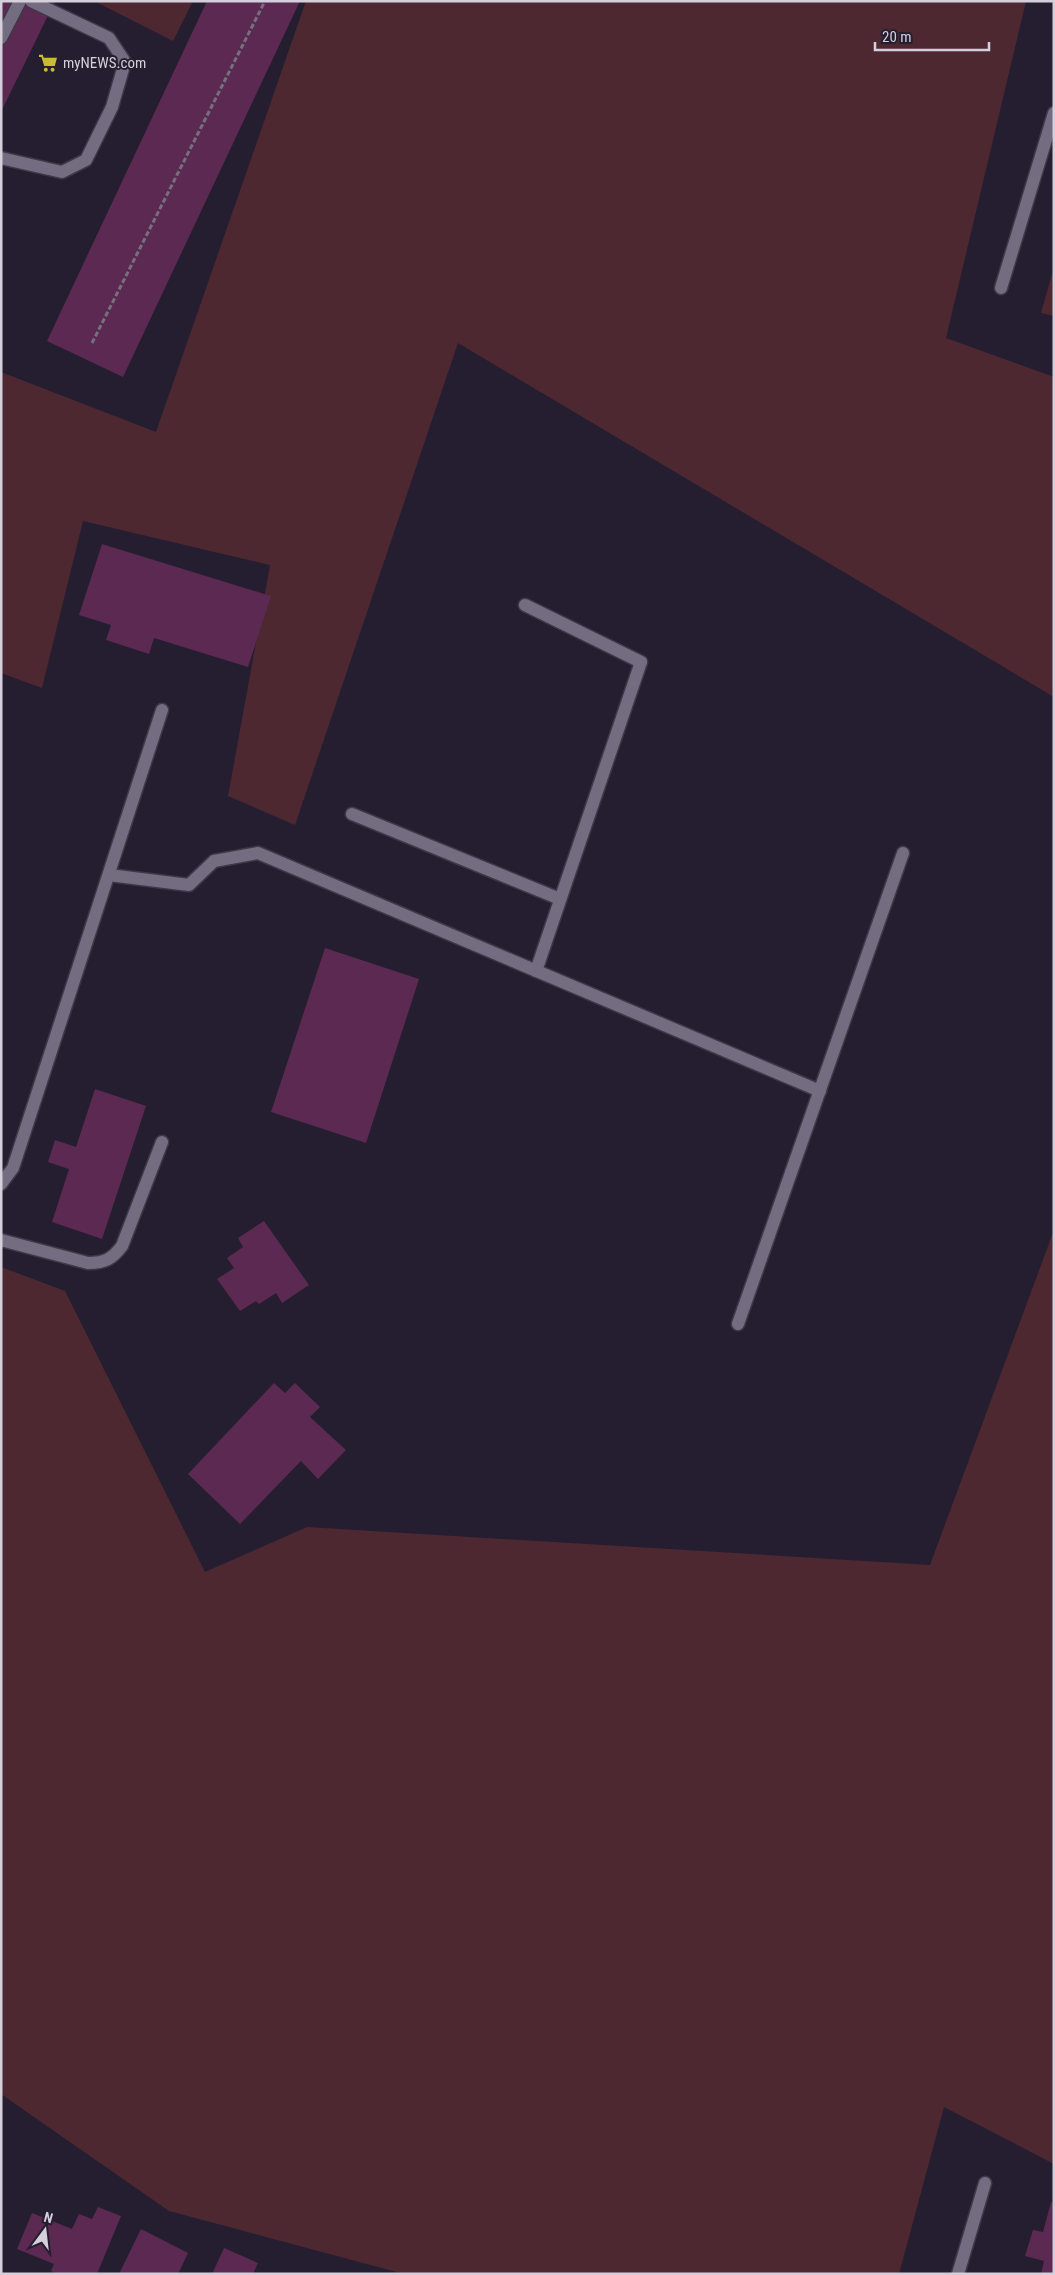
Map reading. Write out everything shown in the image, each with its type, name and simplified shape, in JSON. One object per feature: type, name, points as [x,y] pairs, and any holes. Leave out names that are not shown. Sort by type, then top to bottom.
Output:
[{"type":"street","points":[[1,38],[20,1]]},
{"type":"street","points":[[1,158],[62,172],[86,160],[112,107],[125,62],[108,38],[31,1]]},
{"type":"street","points":[[1001,288],[1054,112]]},
{"type":"street","points":[[525,605],[642,662],[536,971]]},
{"type":"street","points":[[1,1184],[13,1168],[162,710]]},
{"type":"street","points":[[352,814],[560,899]]},
{"type":"street","points":[[108,875],[189,885],[214,861],[258,853],[820,1091]]},
{"type":"street","points":[[738,1324],[903,853]]},
{"type":"street","points":[[1,1240],[88,1263],[102,1263],[114,1257],[122,1246],[162,1142]]},
{"type":"street","points":[[958,2274],[985,2183]]},
{"type":"path","points":[[92,343],[265,1]]},
{"type":"shaded area","points":[[94,1],[193,1],[173,41]]},
{"type":"shaded area","points":[[306,1],[1026,1],[946,338],[1054,377],[1054,697],[458,343],[295,825],[228,796],[270,565],[83,521],[42,688],[1,673],[1,372],[156,432]]},
{"type":"shaded area","points":[[1054,267],[1054,316],[1041,313]]},
{"type":"shaded area","points":[[1054,1230],[1054,2164],[944,2107],[899,2274],[404,2274],[169,2211],[1,2094],[1,1267],[65,1291],[205,1572],[307,1527],[930,1565]]},
{"type":"building","points":[[1,1],[55,1],[1,112]]},
{"type":"building","points":[[207,1],[300,1],[123,377],[47,341]]},
{"type":"building","points":[[102,544],[271,596],[248,667],[154,638],[149,654],[106,640],[111,625],[79,615]]},
{"type":"building","points":[[325,948],[419,979],[366,1143],[271,1112]]},
{"type":"building","points":[[95,1089],[146,1106],[102,1239],[52,1222],[69,1169],[48,1162],[55,1140],[76,1147]]},
{"type":"building","points":[[264,1221],[309,1285],[282,1303],[276,1293],[259,1304],[256,1301],[240,1311],[217,1279],[234,1268],[227,1258],[243,1247],[238,1238]]},
{"type":"building","points":[[274,1383],[285,1393],[295,1383],[320,1407],[310,1417],[346,1450],[318,1479],[301,1461],[240,1524],[188,1474]]},
{"type":"building","points":[[1051,2202],[1054,2203],[1054,2274],[1041,2274],[1044,2261],[1025,2256],[1033,2230],[1043,2232]]},
{"type":"building","points":[[98,2207],[121,2216],[97,2274],[57,2274],[51,2271],[54,2264],[17,2249],[32,2213],[72,2229],[79,2214],[92,2219]]},
{"type":"building","points":[[141,2229],[188,2253],[178,2274],[119,2274]]},
{"type":"building","points":[[224,2248],[258,2263],[253,2274],[212,2274]]},
{"type":"place","name":"myNEWS.com","points":[[48,63]]}]
